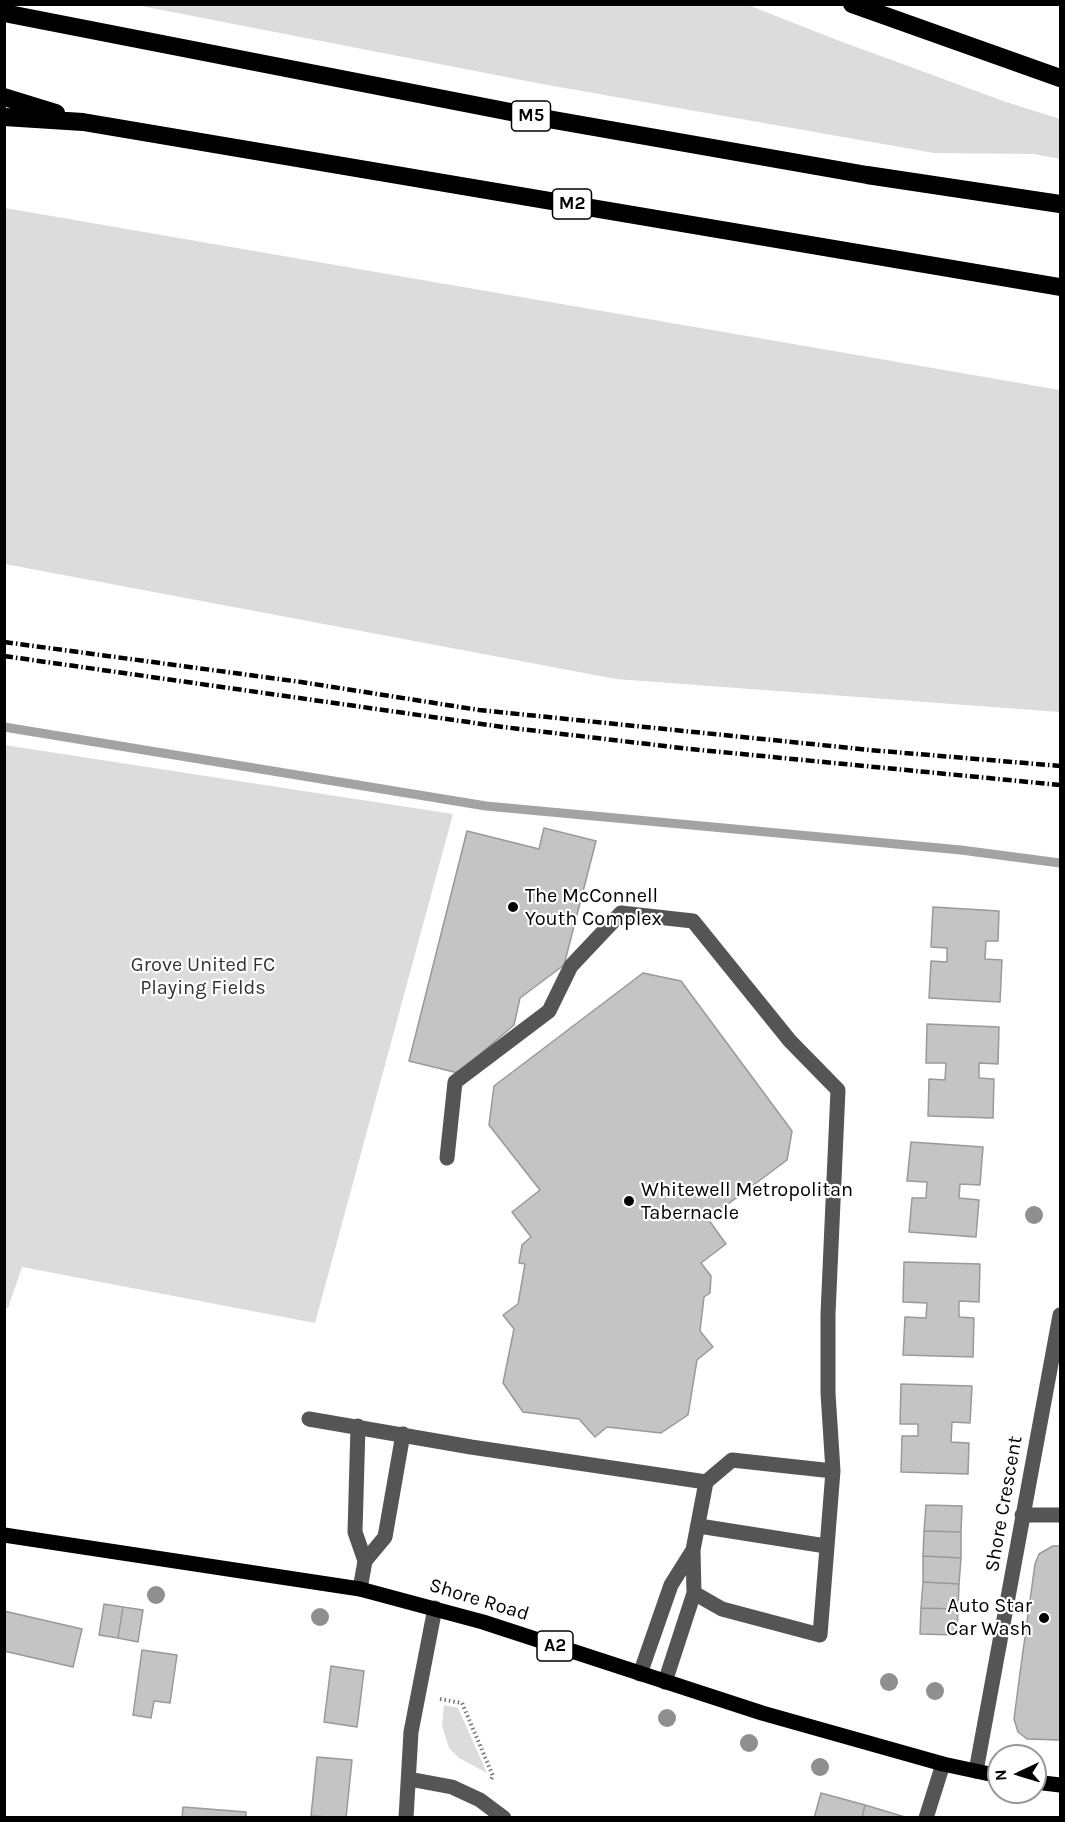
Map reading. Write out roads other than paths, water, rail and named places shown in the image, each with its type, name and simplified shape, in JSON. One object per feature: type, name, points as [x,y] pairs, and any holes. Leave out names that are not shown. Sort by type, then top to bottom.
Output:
[{"type":"highway","points":[[852,4],[1060,78]]},
{"type":"highway","name":"M5","points":[[4,13],[531,116],[867,175],[1060,204]]},
{"type":"highway","points":[[4,97],[83,122]]},
{"type":"highway","name":"M2","points":[[4,117],[83,122],[1060,287]]},
{"type":"main road","name":"Shore Road","points":[[4,1535],[360,1589],[435,1608],[762,1713],[943,1764],[987,1774]]},
{"type":"street","points":[[447,1158],[455,1082],[549,1011],[572,966],[621,913],[693,921],[790,1041],[838,1090],[828,1314],[828,1393],[832,1471],[820,1635],[722,1609],[694,1593]]},
{"type":"street","name":"Shore Crescent","points":[[975,1771],[1060,1315]]},
{"type":"street","points":[[309,1419],[471,1447],[706,1482]]},
{"type":"street","points":[[358,1426],[355,1532],[365,1561],[360,1589]]},
{"type":"street","points":[[365,1561],[385,1537],[403,1434]]},
{"type":"street","points":[[664,1682],[694,1593],[693,1550],[706,1482],[732,1460],[832,1471]]},
{"type":"street","points":[[1022,1515],[1060,1515]]},
{"type":"street","points":[[699,1526],[826,1546]]},
{"type":"street","points":[[640,1674],[671,1585],[693,1550]]},
{"type":"street","points":[[406,1818],[411,1732],[435,1608]]},
{"type":"street","points":[[926,1818],[943,1764]]},
{"type":"street","points":[[408,1779],[452,1787],[480,1800],[504,1818]]},
{"type":"waterway","points":[[4,727],[486,806],[961,850],[1060,863]]},
{"type":"railway","points":[[4,642],[301,682],[479,710],[870,750],[1060,766]]},
{"type":"railway","points":[[4,656],[503,727],[690,749],[1060,785]]},
{"type":"place","name":"The McConnell Youth Complex","points":[[513,907]]},
{"type":"place","name":"Whitewell Metropolitan Tabernacle","points":[[629,1201]]},
{"type":"place","name":"Auto Star Car Wash","points":[[1044,1618]]},
{"type":"park label","name":"Grove United FC Playing Fields","points":[[203,976]]}]
